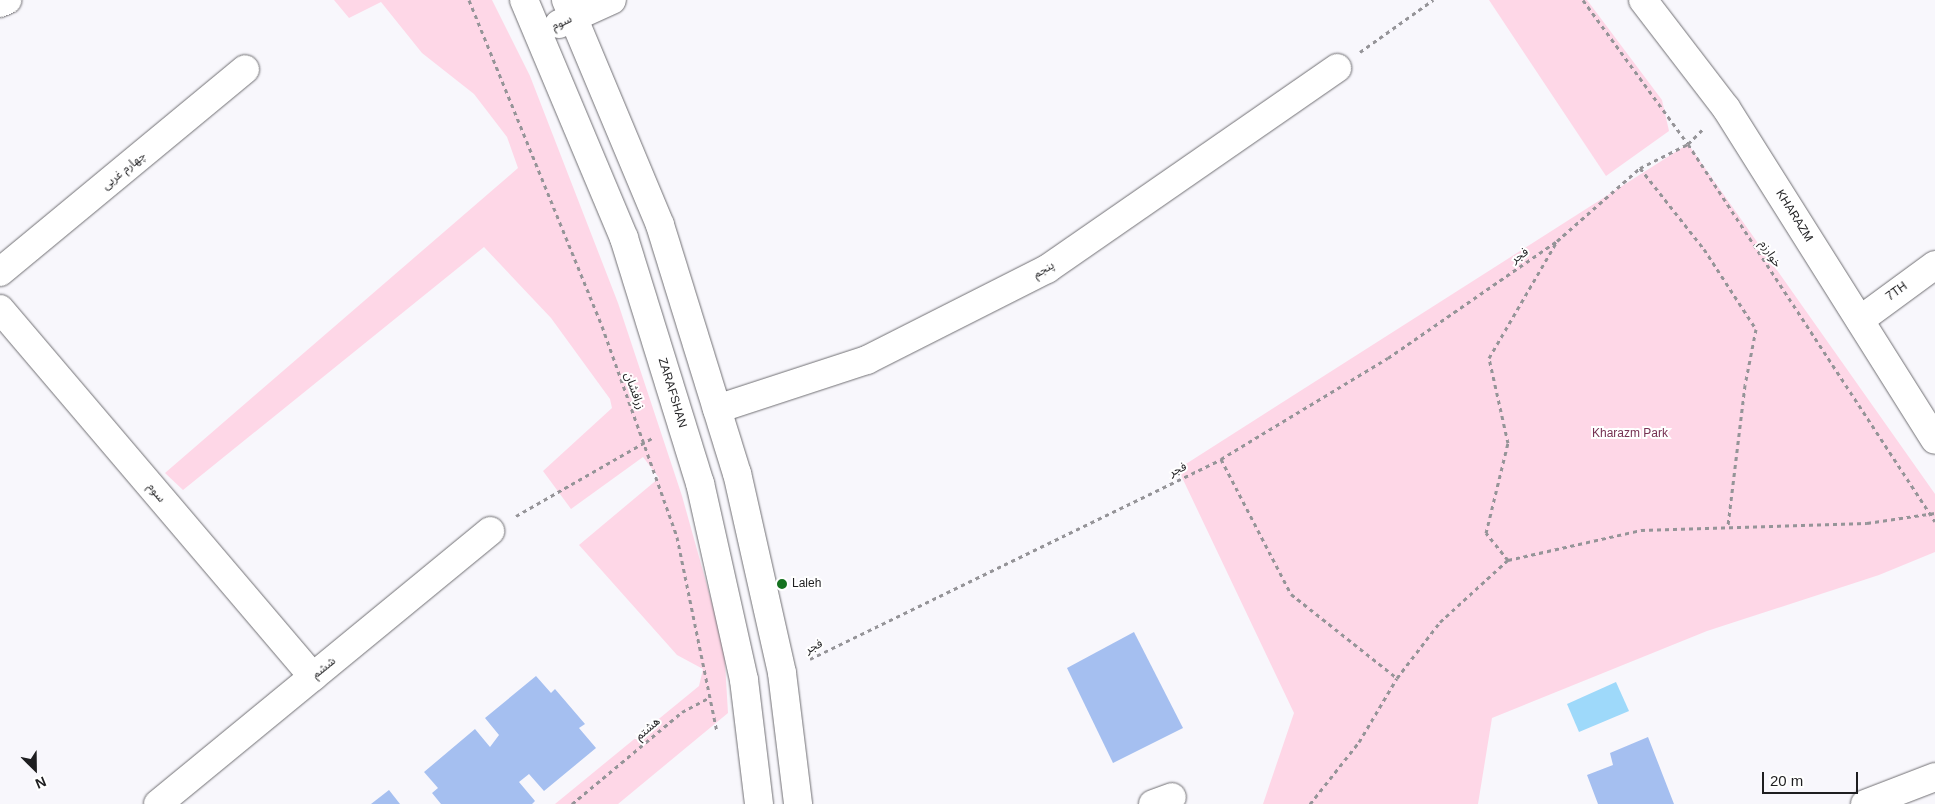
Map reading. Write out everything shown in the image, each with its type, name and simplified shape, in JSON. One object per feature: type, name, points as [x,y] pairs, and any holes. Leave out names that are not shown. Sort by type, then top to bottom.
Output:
[{"type":"street","points":[[0,4],[7,0]]},
{"type":"street","name":"ZARAFSHAN","points":[[524,0],[540,34],[624,238],[700,483],[744,680],[759,804]]},
{"type":"street","name":"سوم","points":[[540,34],[570,8],[612,0]]},
{"type":"street","name":"KHARAZM","points":[[1643,0],[1726,108],[1935,440]]},
{"type":"street","points":[[570,8],[660,225],[737,473],[782,673],[798,804]]},
{"type":"street","name":"چهارم غربی","points":[[0,272],[246,68]]},
{"type":"street","name":"پنجم","points":[[717,409],[867,360],[1047,269],[1337,68]]},
{"type":"street","name":"7TH","points":[[1860,320],[1935,265]]},
{"type":"street","name":"سوم","points":[[0,309],[313,677]]},
{"type":"street","name":"ششم","points":[[158,804],[490,531]]},
{"type":"street","points":[[1865,804],[1935,778]]},
{"type":"path","name":"زرافشان","points":[[469,0],[602,326],[677,537],[719,741]]},
{"type":"path","points":[[1337,68],[1433,0]]},
{"type":"path","name":"خوارزم","points":[[1584,0],[1688,144],[1935,521]]},
{"type":"path","points":[[1508,560],[1486,533],[1508,443],[1489,358],[1557,241],[1640,168],[1688,144],[1726,108]]},
{"type":"path","points":[[1640,168],[1704,249],[1756,329],[1745,385],[1728,526]]},
{"type":"path","name":"فجر","points":[[782,673],[1221,459],[1388,358],[1557,241]]},
{"type":"path","points":[[490,531],[681,422]]},
{"type":"path","points":[[1221,459],[1246,514],[1291,594],[1397,678]]},
{"type":"path","points":[[1310,804],[1359,742],[1397,678],[1440,622],[1508,560],[1641,530],[1867,523],[1935,513]]},
{"type":"path","name":"هشتم","points":[[572,804],[682,712],[744,680]]},
{"type":"green space","points":[[334,0],[492,0],[530,76],[618,303],[682,496],[724,646],[728,713],[618,804],[555,804],[699,686],[703,669],[677,655],[579,545],[659,478],[643,457],[571,509],[543,471],[612,408],[610,399],[551,318],[484,247],[183,490],[165,473],[518,168],[507,137],[474,94],[422,53],[381,2],[349,18]]},
{"type":"green space","points":[[1489,0],[1587,0],[1662,100],[1669,131],[1606,176]]},
{"type":"green space","name":"Kharazm Park","points":[[1688,144],[1935,494],[1935,552],[1879,575],[1707,631],[1492,718],[1478,804],[1263,804],[1294,713],[1178,469]]},
{"type":"water","points":[[1616,682],[1629,711],[1579,732],[1567,704]]},
{"type":"building","points":[[1134,632],[1183,728],[1113,763],[1067,668]]},
{"type":"building","points":[[536,676],[551,693],[555,689],[585,724],[579,728],[596,748],[544,791],[529,774],[519,782],[535,801],[532,804],[441,804],[432,793],[438,788],[424,772],[475,729],[490,747],[499,735],[485,718]]},
{"type":"building","points":[[1648,737],[1674,804],[1598,804],[1587,775],[1613,765],[1610,753]]},
{"type":"building","points":[[389,790],[400,804],[371,804]]},
{"type":"place","name":"Laleh","points":[[782,584]]}]
